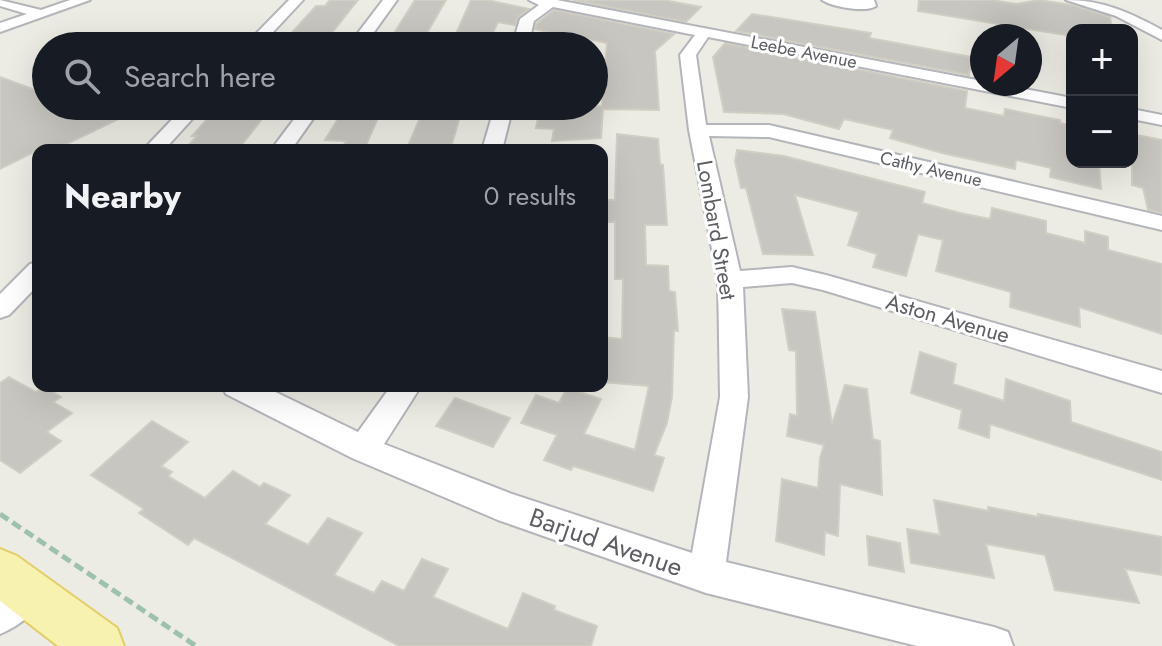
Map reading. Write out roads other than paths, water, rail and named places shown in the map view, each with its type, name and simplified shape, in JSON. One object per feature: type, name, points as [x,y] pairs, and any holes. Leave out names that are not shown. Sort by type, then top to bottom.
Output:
[{"type":"main road","points":[[9,593],[99,646]]},
{"type":"street","points":[[0,28],[83,0]]},
{"type":"street","points":[[265,32],[296,0]]},
{"type":"street","points":[[366,32],[390,0]]},
{"type":"street","points":[[829,0],[869,6],[867,0]]},
{"type":"street","points":[[1073,0],[1121,13],[1162,36]]},
{"type":"street","points":[[0,2],[41,14]]},
{"type":"street","points":[[524,32],[527,19],[543,2]]},
{"type":"street","name":"Leebe Avenue","points":[[543,2],[1066,102]]},
{"type":"street","name":"Lombard Street","points":[[704,33],[688,55],[698,130],[730,280],[734,397],[706,575]]},
{"type":"street","points":[[1138,115],[1162,120]]},
{"type":"street","points":[[159,144],[182,120]]},
{"type":"street","points":[[285,144],[303,120]]},
{"type":"street","points":[[494,144],[500,120]]},
{"type":"street","name":"Cathy Avenue","points":[[698,130],[769,131],[1162,223]]},
{"type":"street","name":"Aston Avenue","points":[[730,280],[792,275],[826,283],[1162,382]]},
{"type":"street","points":[[4,301],[32,278]]},
{"type":"street","name":"Barjud Avenue","points":[[248,392],[363,449],[510,509],[706,575],[994,646]]},
{"type":"street","points":[[363,449],[403,392]]}]
